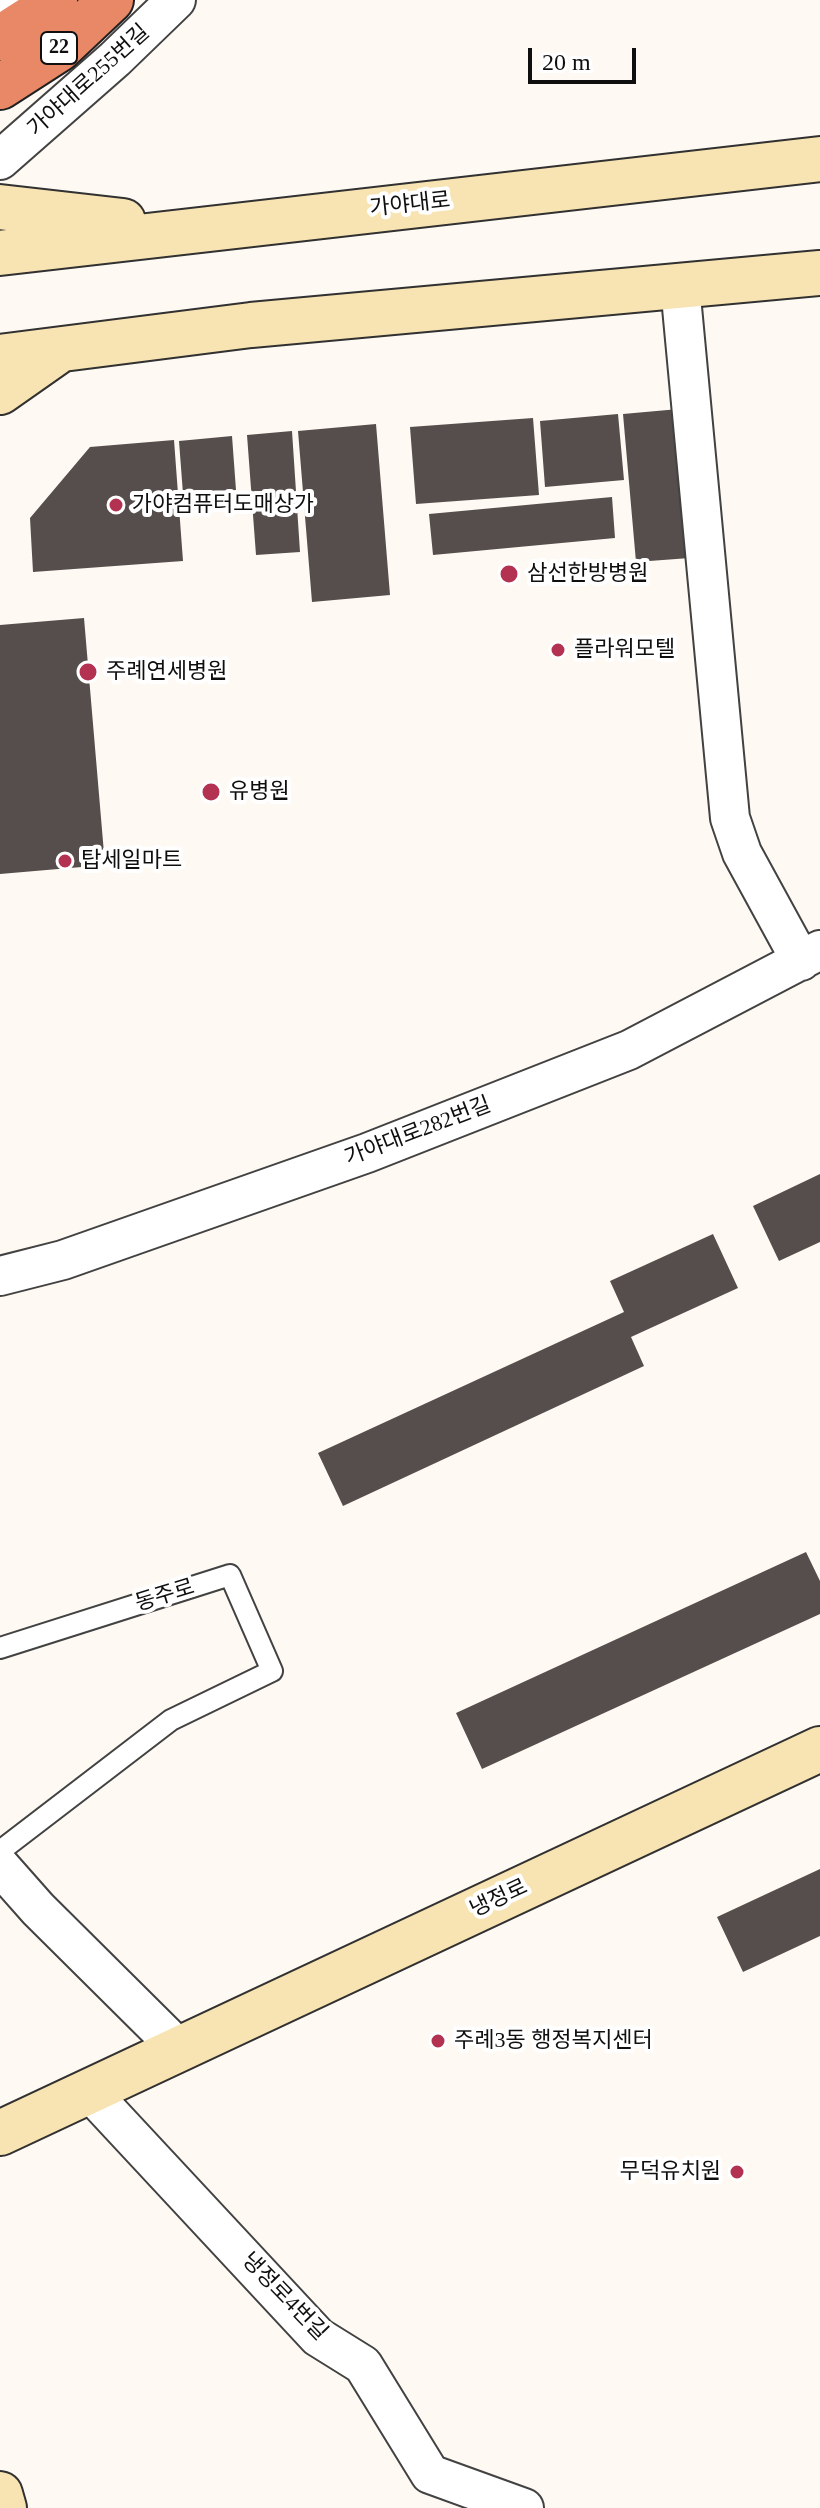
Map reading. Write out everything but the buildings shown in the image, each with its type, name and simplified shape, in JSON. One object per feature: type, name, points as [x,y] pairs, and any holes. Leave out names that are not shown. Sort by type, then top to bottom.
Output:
[{"type":"highway","name":"22","points":[[0,38],[55,0]]},
{"type":"highway","name":"22","points":[[0,87],[59,49],[111,0]]},
{"type":"main road","name":"가야대로","points":[[0,253],[820,159]]},
{"type":"main road","points":[[0,204],[197,229]]},
{"type":"main road","points":[[0,357],[251,325],[820,273]]},
{"type":"main road","points":[[0,392],[59,350]]},
{"type":"main road","name":"냉정로","points":[[0,2133],[820,1749]]},
{"type":"main road","points":[[0,2494],[4,2508]]},
{"type":"street","points":[[0,12],[14,0]]},
{"type":"street","name":"가야대로255번길","points":[[0,160],[115,59],[176,0]]},
{"type":"street","points":[[680,286],[703,511],[706,589],[730,818],[742,853],[811,955]]},
{"type":"street","name":"가야대로282번길","points":[[0,1276],[63,1260],[367,1153],[629,1050],[811,955]]},
{"type":"street","points":[[0,1866],[38,1909],[179,2049]]},
{"type":"street","name":"냉정로4번길","points":[[89,2091],[318,2337],[363,2365],[430,2474],[524,2508]]},
{"type":"lane","name":"동주로","points":[[0,1648],[230,1575],[272,1671],[171,1720],[0,1851]]},
{"type":"place","name":"가야컴퓨터도매상가","points":[[116,505]]},
{"type":"place","name":"삼선한방병원","points":[[509,574]]},
{"type":"place","name":"플라워모텔","points":[[558,650]]},
{"type":"place","name":"주례연세병원","points":[[88,672]]},
{"type":"place","name":"유병원","points":[[211,792]]},
{"type":"place","name":"탑세일마트","points":[[65,861]]},
{"type":"place","name":"주례3동 행정복지센터","points":[[438,2041]]},
{"type":"place","name":"무덕유치원","points":[[737,2172]]}]
